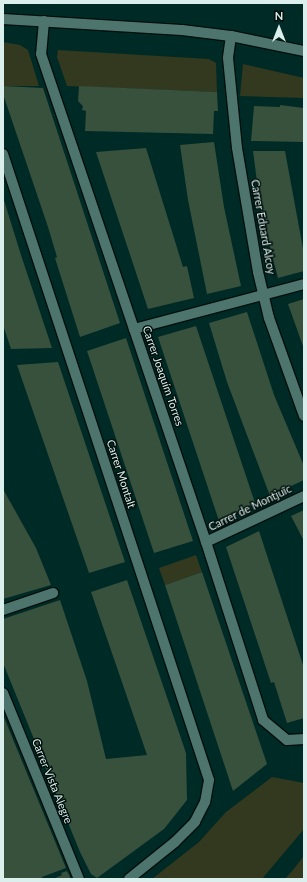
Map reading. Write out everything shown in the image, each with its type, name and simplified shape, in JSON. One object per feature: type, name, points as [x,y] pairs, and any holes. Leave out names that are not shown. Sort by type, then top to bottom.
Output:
[{"type":"street","points":[[3,19],[231,36],[304,51]]},
{"type":"street","name":"Carrer Joaquím Torres","points":[[44,21],[41,54],[206,542],[263,720],[287,740],[304,739]]},
{"type":"street","name":"Carrer Eduard Alcoy","points":[[231,36],[228,58],[237,148],[264,295],[304,416]]},
{"type":"street","name":"Carrer Montalt","points":[[3,154],[207,766],[209,780],[205,802],[196,822],[176,842],[128,879]]},
{"type":"street","points":[[134,329],[304,284]]},
{"type":"street","name":"Carrer de Montjuïc","points":[[206,542],[304,496]]},
{"type":"street","points":[[3,610],[53,593]]},
{"type":"street","name":"Carrer Vista Alegre","points":[[3,693],[79,879]]},
{"type":"green space","points":[[3,42],[20,45],[28,50],[39,86],[3,86]]},
{"type":"green space","points":[[58,50],[209,59],[216,63],[217,92],[67,86],[57,57]]},
{"type":"green space","points":[[243,64],[304,78],[304,98],[240,96]]},
{"type":"green space","points":[[196,555],[202,572],[165,585],[159,568]]},
{"type":"green space","points":[[272,777],[304,783],[304,829],[262,879],[152,879],[199,842],[226,812]]},
{"type":"green space","points":[[304,856],[304,879],[285,879],[292,871]]},
{"type":"building","points":[[3,86],[43,88],[120,323],[80,337],[55,258],[57,257],[48,227],[3,94]]},
{"type":"building","points":[[79,86],[217,92],[218,111],[214,111],[213,134],[85,131],[86,111],[82,110],[83,106],[78,101]]},
{"type":"building","points":[[280,105],[304,108],[304,142],[251,141],[254,106],[280,107]]},
{"type":"building","points":[[214,142],[224,207],[241,286],[207,294],[188,200],[180,145]]},
{"type":"building","points":[[146,148],[183,267],[187,266],[194,298],[148,309],[96,152]]},
{"type":"building","points":[[253,151],[285,151],[304,254],[304,271],[278,278],[261,212]]},
{"type":"building","points":[[3,197],[52,348],[11,349],[3,325]]},
{"type":"building","points":[[304,299],[304,349],[288,304]]},
{"type":"building","points":[[247,312],[274,395],[304,466],[304,480],[270,496],[227,382],[209,323]]},
{"type":"building","points":[[196,326],[255,503],[219,521],[158,337]]},
{"type":"building","points":[[126,338],[193,541],[154,553],[87,351]]},
{"type":"building","points":[[58,362],[125,562],[89,573],[17,365]]},
{"type":"building","points":[[3,489],[36,548],[51,585],[3,599]]},
{"type":"building","points":[[304,510],[304,541],[291,516]]},
{"type":"building","points":[[259,531],[304,668],[304,718],[287,723],[274,682],[271,683],[226,547]]},
{"type":"building","points":[[202,572],[267,764],[233,791],[165,585]]},
{"type":"building","points":[[127,580],[186,753],[187,800],[164,829],[97,878],[91,874],[80,852],[3,663],[3,619],[60,600],[87,681],[106,759],[147,755],[91,592]]},
{"type":"building","points":[[3,715],[66,868],[42,877],[43,879],[3,879]]},
{"type":"building","points":[[67,871],[71,879],[53,879],[62,875],[61,873]]}]
